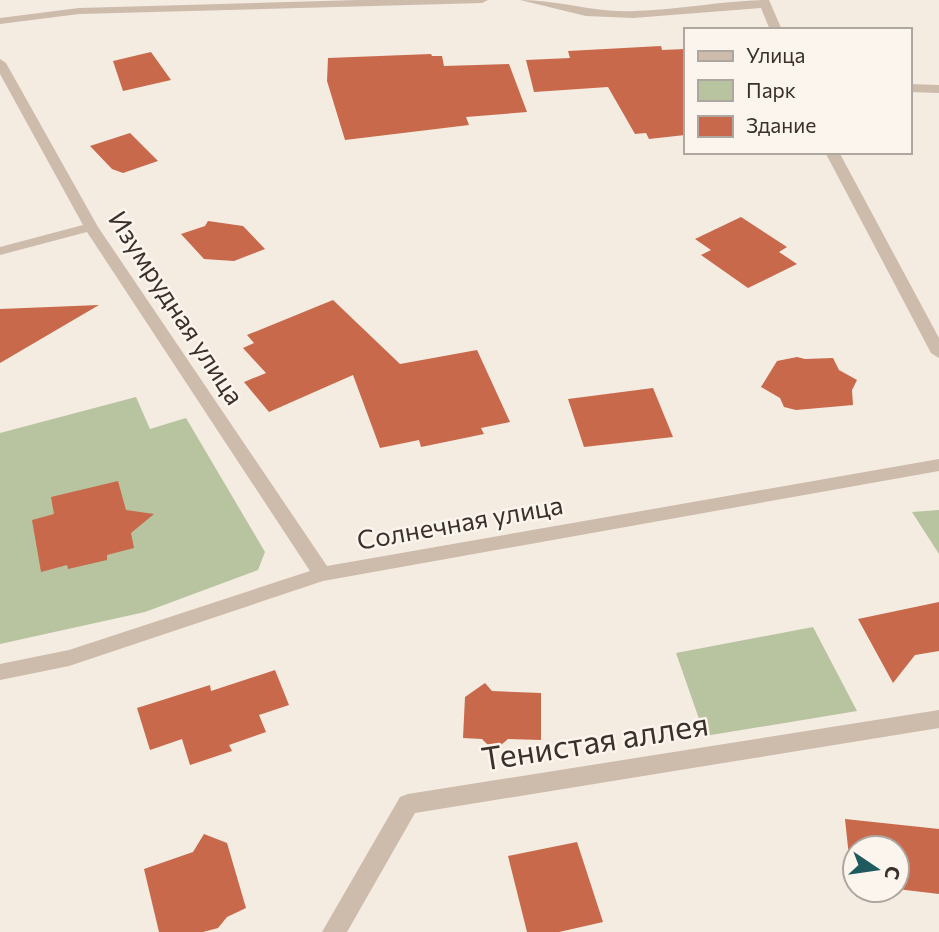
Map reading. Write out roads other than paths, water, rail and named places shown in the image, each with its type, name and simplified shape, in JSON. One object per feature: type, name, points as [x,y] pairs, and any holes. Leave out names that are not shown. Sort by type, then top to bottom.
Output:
[{"type":"street","points":[[0,21],[79,11],[482,0]]},
{"type":"street","points":[[526,0],[586,13],[633,15],[765,2],[775,28]]},
{"type":"street","name":"Изумрудная улица","points":[[0,63],[91,227],[322,574]]},
{"type":"street","points":[[911,88],[939,89]]},
{"type":"street","points":[[833,154],[939,353]]},
{"type":"street","points":[[0,251],[91,227]]},
{"type":"street","name":"Солнечная улица","points":[[0,672],[69,659],[322,574],[939,465]]},
{"type":"street","name":"Тенистая аллея","points":[[334,932],[408,804],[939,719]]}]
